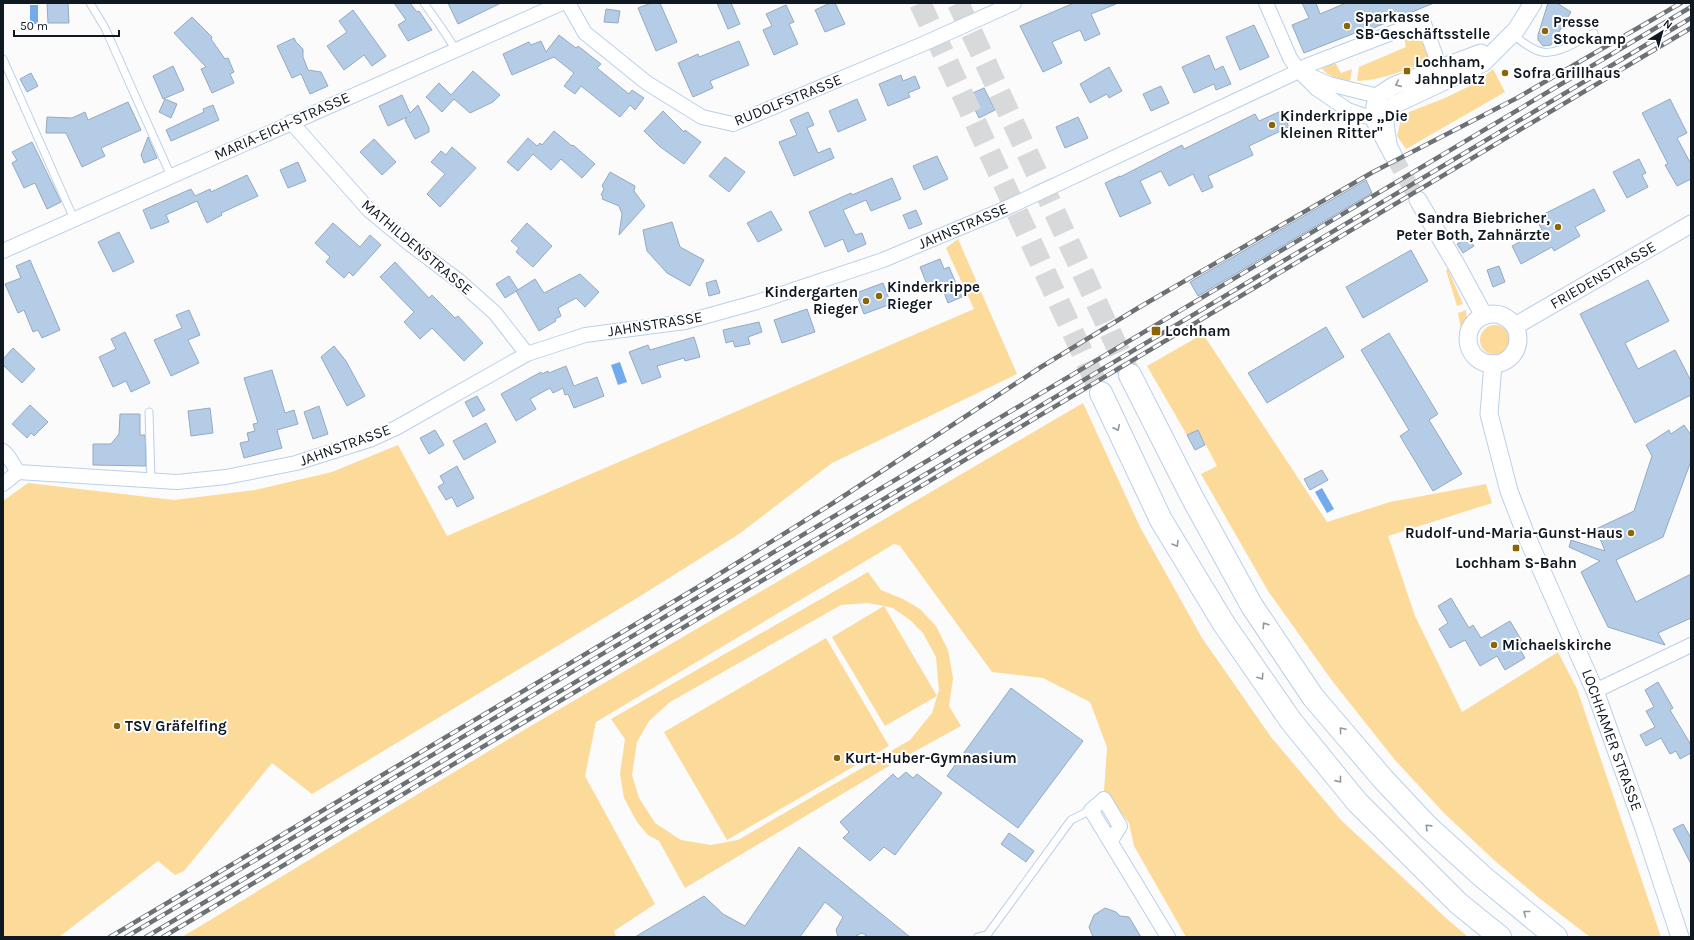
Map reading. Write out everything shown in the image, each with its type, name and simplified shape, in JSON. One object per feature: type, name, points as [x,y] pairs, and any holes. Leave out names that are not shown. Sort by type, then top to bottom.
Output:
[{"type":"highway","points":[[1130,375],[1193,499],[1252,606],[1313,697],[1383,779],[1428,827],[1483,877],[1556,937]]},
{"type":"highway","points":[[1100,392],[1161,520],[1224,624],[1291,721],[1357,802],[1458,904],[1500,937]]},
{"type":"street","name":"MARIA-EICH-STRASSE","points":[[3,251],[562,3]]},
{"type":"street","name":"RUDOLFSTRASSE","points":[[568,3],[585,33],[647,83],[702,116],[733,124],[923,44],[1014,3]]},
{"type":"street","points":[[1266,3],[1290,58],[1299,71],[1317,89],[1348,110],[1380,116],[1396,104],[1483,63],[1512,34],[1531,9],[1533,3]]},
{"type":"street","name":"JAHNSTRASSE","points":[[18,472],[177,482],[226,478],[296,463],[372,439],[396,428],[527,354],[585,335],[685,322],[757,302],[882,260],[1000,211],[1299,71],[1306,66],[1423,21],[1440,68]]},
{"type":"street","points":[[1390,149],[1385,124],[1375,106],[1378,96],[1393,86],[1500,46]]},
{"type":"street","points":[[1299,71],[1329,84],[1378,96]]},
{"type":"street","name":"MATHILDENSTRASSE","points":[[291,122],[369,210],[464,285],[495,313],[527,354]]},
{"type":"street","points":[[1418,200],[1458,266],[1484,316]]},
{"type":"street","name":"FRIEDENSTRASSE","points":[[1515,326],[1691,224]]},
{"type":"street","points":[[1495,314],[1506,318],[1515,326],[1518,336],[1517,346],[1512,356],[1503,362],[1493,364],[1481,361],[1472,352],[1468,341],[1469,333],[1472,326],[1484,316],[1495,314]]},
{"type":"street","name":"LOCHHAMER STRASSE","points":[[1493,364],[1489,414],[1510,492],[1526,535],[1596,691],[1680,937]]},
{"type":"street","points":[[3,451],[18,472],[3,484]]},
{"type":"street","points":[[1596,691],[1691,645]]},
{"type":"street","points":[[1091,810],[1104,799],[1120,826],[1111,841],[1168,937]]},
{"type":"lane","points":[[90,3],[105,28],[171,176]]},
{"type":"lane","points":[[424,3],[456,50]]},
{"type":"lane","points":[[1512,34],[1523,42],[1542,52],[1560,50],[1594,33]]},
{"type":"lane","points":[[3,60],[74,219]]},
{"type":"lane","points":[[149,412],[151,481]]},
{"type":"lane","points":[[978,937],[987,935],[1071,820],[1091,810]]},
{"type":"shaded area","points":[[1418,33],[1429,61],[1385,77],[1357,81],[1359,67],[1406,47],[1404,38]]},
{"type":"shaded area","points":[[1333,62],[1336,64],[1341,73],[1352,69],[1350,81],[1330,75],[1321,67]]},
{"type":"shaded area","points":[[1493,69],[1505,92],[1406,149],[1397,136],[1400,123],[1409,112],[1445,98],[1476,83]]},
{"type":"shaded area","points":[[958,239],[1017,374],[832,463],[739,534],[637,598],[312,794],[272,763],[184,871],[175,875],[158,861],[59,937],[3,937],[3,501],[28,483],[174,500],[255,490],[332,472],[398,445],[447,536],[974,309],[946,248]]},
{"type":"shaded area","points":[[1448,269],[1463,304],[1457,306],[1446,270]]},
{"type":"shaded area","points":[[1466,310],[1467,325],[1462,334],[1458,313]]},
{"type":"shaded area","points":[[1495,325],[1506,329],[1510,340],[1506,351],[1495,355],[1484,351],[1480,340],[1484,329]]},
{"type":"shaded area","points":[[1203,334],[1327,522],[1390,502],[1486,484],[1492,503],[1388,536],[1415,616],[1462,712],[1558,652],[1577,689],[1661,937],[1590,937],[1539,898],[1494,860],[1445,814],[1395,760],[1333,682],[1268,591],[1201,474],[1217,466],[1198,430],[1187,435],[1147,366]]},
{"type":"shaded area","points":[[1083,403],[1140,527],[1202,638],[1271,737],[1341,820],[1468,937],[1186,937],[1134,846],[1129,823],[1104,791],[1107,747],[1090,702],[1043,678],[992,672],[900,546],[894,544],[596,722],[585,776],[655,904],[614,931],[616,937],[182,937],[517,734]]},
{"type":"shaded area","points":[[868,572],[881,590],[903,599],[920,609],[936,626],[948,650],[953,678],[949,706],[961,726],[899,760],[685,888],[659,841],[648,835],[637,822],[624,798],[620,774],[625,739],[611,719]],"holes":[[[868,603],[893,608],[910,620],[923,633],[936,657],[939,690],[932,713],[910,740],[738,840],[711,845],[681,840],[655,823],[639,798],[632,775],[637,742],[649,721],[670,702],[841,605]]]},
{"type":"shaded area","points":[[884,606],[937,696],[885,726],[832,637]]},
{"type":"shaded area","points":[[826,638],[889,746],[727,840],[664,732]]},
{"type":"water","points":[[30,5],[38,5],[38,24],[30,24]]},
{"type":"water","points":[[620,362],[627,382],[618,385],[611,365]]},
{"type":"water","points":[[1322,488],[1334,509],[1327,513],[1315,492]]},
{"type":"building","points":[[47,3],[68,3],[69,23],[48,23]]},
{"type":"building","points":[[394,3],[410,3],[417,12],[419,11],[432,30],[408,41],[398,25],[406,20]]},
{"type":"building","points":[[448,3],[501,3],[458,24]]},
{"type":"building","points":[[651,3],[660,3],[677,42],[656,51],[638,8]]},
{"type":"building","points":[[717,3],[731,3],[740,24],[728,29]]},
{"type":"building","points":[[830,3],[835,3],[845,24],[825,32],[815,10]]},
{"type":"building","points":[[1074,3],[1116,4],[1091,14],[1100,34],[1085,41],[1080,30],[1052,42],[1062,63],[1043,72],[1020,26]]},
{"type":"building","points":[[1302,3],[1316,3],[1320,14],[1346,3],[1434,3],[1361,33],[1360,31],[1304,53],[1292,25],[1309,18]]},
{"type":"building","points":[[1548,3],[1557,3],[1571,12],[1551,45],[1543,46],[1538,40],[1538,35]]},
{"type":"building","points":[[786,5],[794,22],[789,24],[798,44],[774,55],[763,30],[772,26],[766,14]]},
{"type":"building","points":[[606,9],[620,11],[618,23],[604,22]]},
{"type":"building","points":[[353,10],[386,56],[372,66],[364,55],[344,70],[327,46],[347,32],[339,21]]},
{"type":"building","points":[[192,17],[212,37],[211,39],[225,59],[228,58],[234,72],[230,74],[234,83],[212,93],[201,69],[206,67],[174,33]]},
{"type":"building","points":[[1254,25],[1269,57],[1240,70],[1226,37]]},
{"type":"building","points":[[559,35],[576,48],[578,46],[601,64],[597,68],[629,94],[632,90],[644,98],[635,110],[630,105],[620,117],[581,86],[575,94],[564,86],[574,73],[554,57],[512,75],[503,54],[529,42],[531,45],[541,41],[546,52]]},
{"type":"building","points":[[294,38],[303,49],[303,57],[308,70],[321,72],[328,86],[310,94],[301,74],[292,78],[277,46]]},
{"type":"building","points":[[739,41],[749,65],[710,81],[713,88],[693,97],[678,63],[698,54],[699,57]]},
{"type":"building","points":[[1209,55],[1215,70],[1223,66],[1231,84],[1216,90],[1214,84],[1194,93],[1182,67]]},
{"type":"building","points":[[173,66],[184,90],[163,99],[153,76]]},
{"type":"building","points":[[1109,67],[1122,91],[1109,98],[1107,94],[1090,103],[1080,84]]},
{"type":"building","points":[[473,71],[500,95],[493,102],[470,113],[454,99],[442,112],[426,97],[439,83],[451,95]]},
{"type":"building","points":[[31,73],[38,86],[27,92],[20,79]]},
{"type":"building","points":[[901,75],[903,81],[915,76],[920,88],[908,93],[910,97],[888,106],[879,84]]},
{"type":"building","points":[[1161,86],[1169,103],[1151,111],[1143,94]]},
{"type":"building","points":[[984,88],[995,110],[979,118],[968,95]]},
{"type":"building","points":[[402,95],[410,113],[418,105],[429,128],[429,132],[415,139],[405,120],[407,117],[388,126],[379,106]]},
{"type":"building","points":[[165,99],[177,104],[171,118],[159,112]]},
{"type":"building","points":[[857,99],[866,120],[838,132],[829,111]]},
{"type":"building","points":[[1670,99],[1687,133],[1677,138],[1691,164],[1691,179],[1677,186],[1665,165],[1668,164],[1642,113]]},
{"type":"building","points":[[128,102],[141,130],[101,148],[105,156],[82,167],[66,133],[46,133],[47,117],[72,118],[85,112],[88,120]]},
{"type":"building","points":[[213,105],[219,120],[171,141],[166,130],[204,112],[203,109]]},
{"type":"building","points":[[663,111],[684,132],[685,130],[701,142],[684,164],[659,146],[644,131]]},
{"type":"building","points":[[1281,111],[1289,127],[1249,146],[1253,155],[1208,176],[1213,187],[1202,192],[1193,174],[1169,186],[1161,171],[1140,181],[1151,203],[1120,217],[1105,183],[1120,177],[1182,145],[1184,149],[1255,114],[1259,121]]},
{"type":"building","points":[[808,112],[814,125],[807,128],[818,153],[830,148],[834,158],[794,176],[779,142],[797,135],[790,120]]},
{"type":"building","points":[[1078,117],[1088,138],[1065,148],[1056,127]]},
{"type":"building","points":[[554,131],[595,164],[582,178],[561,159],[551,170],[533,154],[518,171],[507,162],[528,138],[537,146],[540,143],[542,145]]},
{"type":"building","points":[[148,137],[157,158],[144,163],[141,155]]},
{"type":"building","points":[[374,139],[396,162],[382,175],[360,152]]},
{"type":"building","points":[[32,142],[61,202],[47,209],[35,183],[24,188],[12,163],[17,160],[12,152]]},
{"type":"building","points":[[452,147],[476,168],[440,207],[427,194],[445,174],[431,162],[441,151],[446,155]]},
{"type":"building","points":[[937,156],[948,179],[924,190],[913,166]]},
{"type":"building","points":[[725,157],[745,172],[729,192],[709,176]]},
{"type":"building","points":[[1639,159],[1646,173],[1642,175],[1648,187],[1627,198],[1613,172]]},
{"type":"building","points":[[298,162],[306,181],[288,188],[280,170]]},
{"type":"building","points":[[610,172],[635,186],[634,191],[645,206],[619,235],[622,214],[619,206],[602,199],[603,197],[601,195],[604,189],[602,186]]},
{"type":"building","points":[[247,175],[258,196],[221,213],[222,215],[207,223],[197,201],[166,215],[169,222],[151,229],[143,210],[191,189],[195,196],[210,189],[211,192]]},
{"type":"building","points":[[892,178],[901,199],[871,211],[866,200],[843,210],[855,235],[862,233],[866,244],[848,252],[843,239],[825,247],[809,212],[851,193],[852,195]]},
{"type":"building","points":[[1366,180],[1372,193],[1198,296],[1190,282]]},
{"type":"building","points":[[1594,189],[1605,211],[1575,227],[1580,236],[1554,251],[1552,247],[1521,264],[1512,246],[1542,230],[1536,218]]},
{"type":"building","points":[[916,210],[922,224],[909,229],[903,215]]},
{"type":"building","points":[[771,211],[782,230],[758,242],[747,223]]},
{"type":"building","points":[[672,222],[680,247],[704,260],[690,286],[667,273],[647,251],[643,230]]},
{"type":"building","points":[[333,223],[360,247],[370,235],[381,245],[353,276],[349,272],[344,278],[326,262],[330,257],[315,243]]},
{"type":"building","points":[[527,223],[552,246],[533,267],[516,252],[519,248],[511,241]]},
{"type":"building","points":[[119,232],[134,262],[113,272],[98,242]]},
{"type":"building","points":[[1468,237],[1474,246],[1463,253],[1457,244]]},
{"type":"building","points":[[1411,250],[1428,281],[1363,318],[1346,287]]},
{"type":"building","points":[[940,259],[944,269],[949,267],[962,297],[948,303],[942,287],[930,292],[920,267]]},
{"type":"building","points":[[30,260],[60,330],[42,338],[38,330],[33,332],[24,310],[18,313],[5,284],[21,278],[16,266]]},
{"type":"building","points":[[395,262],[429,298],[432,295],[455,318],[458,316],[483,343],[464,361],[432,328],[420,339],[404,322],[414,312],[380,277]]},
{"type":"building","points":[[1499,266],[1505,282],[1493,287],[1487,270]]},
{"type":"building","points":[[580,274],[599,292],[585,307],[576,298],[558,308],[561,316],[555,319],[556,321],[539,331],[516,291],[535,279],[544,293]]},
{"type":"building","points":[[509,276],[518,290],[505,298],[496,284]]},
{"type":"building","points":[[716,280],[720,293],[709,296],[706,283]]},
{"type":"building","points":[[1648,280],[1669,321],[1625,343],[1638,369],[1675,350],[1691,381],[1691,395],[1635,423],[1580,314]]},
{"type":"building","points":[[883,283],[891,304],[864,314],[856,293]]},
{"type":"building","points":[[807,309],[815,332],[782,343],[774,320]]},
{"type":"building","points":[[189,310],[200,335],[188,340],[199,363],[171,376],[154,340],[182,328],[176,315]]},
{"type":"building","points":[[759,322],[762,332],[748,337],[750,344],[735,347],[733,341],[726,343],[723,330]]},
{"type":"building","points":[[1326,327],[1344,357],[1267,403],[1248,373]]},
{"type":"building","points":[[125,332],[150,383],[131,392],[126,381],[113,387],[99,357],[116,349],[111,339]]},
{"type":"building","points":[[1389,333],[1438,414],[1429,420],[1462,474],[1433,491],[1400,436],[1409,430],[1361,350]]},
{"type":"building","points":[[694,337],[700,357],[685,361],[684,358],[657,366],[661,377],[642,384],[629,352],[648,345],[650,350]]},
{"type":"building","points":[[334,346],[346,361],[365,396],[347,406],[321,357]]},
{"type":"building","points":[[13,348],[35,369],[22,383],[3,365],[3,359]]},
{"type":"building","points":[[566,366],[574,386],[597,377],[604,396],[574,408],[568,394],[565,395],[563,388],[553,393],[550,388],[530,399],[536,409],[516,421],[501,394],[541,372],[542,374],[548,371],[549,373]]},
{"type":"building","points":[[272,370],[285,413],[294,410],[298,424],[277,430],[282,448],[244,458],[240,443],[249,441],[247,433],[255,431],[253,424],[258,423],[244,378]]},
{"type":"building","points":[[477,396],[485,410],[473,417],[465,402]]},
{"type":"building","points":[[30,405],[48,422],[34,436],[31,433],[27,438],[12,424]]},
{"type":"building","points":[[319,406],[328,434],[313,439],[304,412]]},
{"type":"building","points":[[210,408],[213,433],[191,436],[188,411]]},
{"type":"building","points":[[120,414],[140,414],[140,435],[145,435],[146,466],[93,465],[93,444],[111,444],[119,434]]},
{"type":"building","points":[[486,423],[496,442],[464,460],[453,441]]},
{"type":"building","name":"Rudolf-und-Maria-Gunst-Haus","points":[[1684,425],[1691,435],[1691,461],[1663,537],[1616,560],[1636,602],[1691,574],[1691,618],[1658,633],[1665,645],[1608,627],[1581,572],[1600,561],[1569,547],[1571,540],[1605,551],[1596,529],[1634,511],[1652,456],[1646,445],[1669,430],[1671,434]]},
{"type":"building","points":[[435,430],[444,445],[429,454],[420,438]]},
{"type":"building","points":[[1198,430],[1205,445],[1195,450],[1187,435]]},
{"type":"building","points":[[457,466],[474,498],[457,507],[452,497],[446,500],[438,487],[444,483],[440,476]]},
{"type":"building","points":[[1322,470],[1328,480],[1310,490],[1304,479]]},
{"type":"building","points":[[1451,598],[1469,628],[1473,625],[1481,638],[1510,621],[1522,641],[1517,644],[1525,658],[1505,670],[1497,656],[1480,666],[1465,640],[1450,648],[1439,629],[1448,623],[1438,606]]},
{"type":"building","points":[[1658,682],[1673,708],[1670,710],[1691,745],[1691,753],[1680,759],[1676,751],[1670,754],[1661,738],[1646,746],[1640,735],[1655,727],[1646,711],[1654,707],[1645,690]]},
{"type":"building","points":[[1011,688],[1083,741],[1018,828],[947,776]]},
{"type":"building","points":[[906,772],[913,778],[917,774],[942,793],[895,855],[884,847],[870,861],[843,838],[849,832],[840,822],[893,774],[898,779]]},
{"type":"building","points":[[1683,824],[1691,838],[1691,864],[1673,829]]},
{"type":"building","points":[[1009,833],[1034,851],[1026,862],[1001,844]]},
{"type":"building","points":[[799,847],[910,937],[868,937],[862,933],[854,937],[838,937],[836,930],[843,917],[825,902],[800,937],[635,937],[704,896],[723,914],[745,926]]},
{"type":"building","points":[[1105,908],[1116,912],[1120,916],[1129,917],[1141,937],[1093,937],[1089,927],[1094,915]]},
{"type":"tunnel","points":[[920,3],[1101,393]]},
{"type":"tunnel","points":[[958,3],[1130,375]]},
{"type":"tunnel","points":[[1393,155],[1418,200]]},
{"type":"railway","points":[[110,937],[703,584],[830,505],[1041,367],[1138,308],[1373,172],[1517,98],[1681,3]]},
{"type":"railway","points":[[126,937],[1691,7]]},
{"type":"railway","points":[[146,937],[1691,18]]},
{"type":"railway","points":[[163,937],[1691,28]]},
{"type":"place","name":"Sparkasse SB-Geschäftsstelle","points":[[1347,26]]},
{"type":"place","name":"Presse Stockamp","points":[[1545,31]]},
{"type":"place","name":"Lochham, Jahnplatz","points":[[1407,71]]},
{"type":"place","name":"Sofra Grillhaus","points":[[1505,73]]},
{"type":"place","name":"Kinderkrippe „Die kleinen Ritter\"","points":[[1272,125]]},
{"type":"place","name":"Sandra Biebricher, Peter Both, Zahnärzte","points":[[1558,227]]},
{"type":"place","name":"Kinderkrippe Rieger","points":[[879,296]]},
{"type":"place","name":"Kindergarten Rieger","points":[[866,301]]},
{"type":"place","name":"Lochham","points":[[1156,331]]},
{"type":"place","name":"Rudolf-und-Maria-Gunst-Haus","points":[[1631,533]]},
{"type":"place","name":"Lochham S-Bahn","points":[[1516,548]]},
{"type":"place","name":"Michaelskirche","points":[[1494,645]]},
{"type":"place","name":"TSV Gräfelfing","points":[[117,726]]},
{"type":"place","name":"Kurt-Huber-Gymnasium","points":[[837,758]]}]
